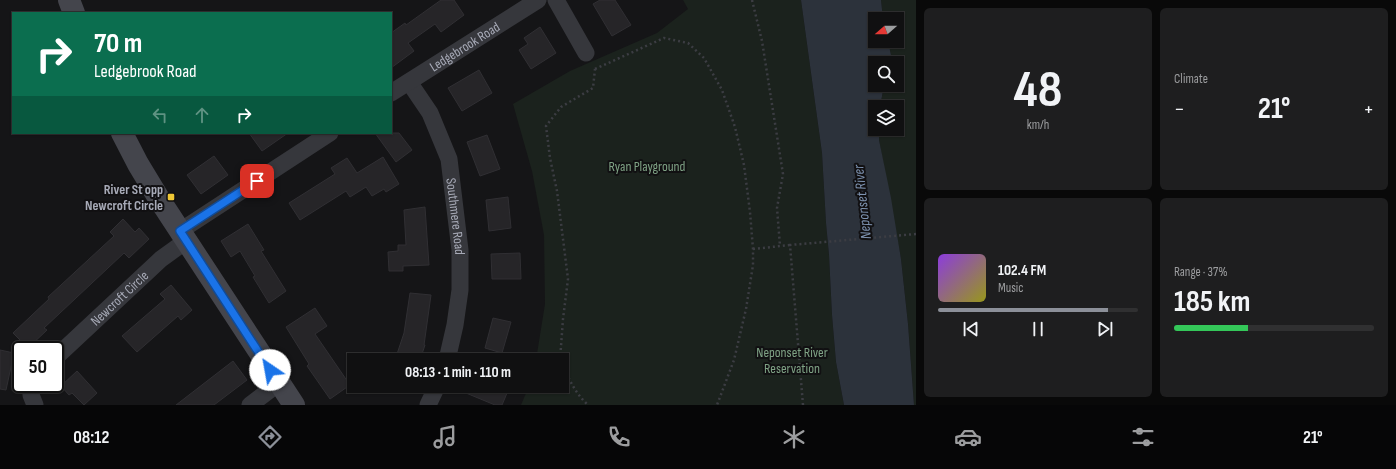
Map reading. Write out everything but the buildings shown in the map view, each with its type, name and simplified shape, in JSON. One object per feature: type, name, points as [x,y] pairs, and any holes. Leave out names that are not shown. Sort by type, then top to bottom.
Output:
[{"type":"main road","points":[[69,0],[74,12]]},
{"type":"main road","points":[[123,134],[150,184],[294,405]]},
{"type":"street","name":"Ledgebrook Road","points":[[392,92],[538,0]]},
{"type":"street","points":[[556,0],[586,53]]},
{"type":"street","name":"Southmere Road","points":[[409,82],[430,113],[449,159],[458,229],[460,284],[455,324],[449,353]]},
{"type":"street","points":[[183,236],[329,134]]},
{"type":"street","name":"Newcroft Circle","points":[[64,350],[161,259],[183,236]]},
{"type":"street","points":[[250,405],[279,382]]},
{"type":"street","points":[[31,393],[35,405]]},
{"type":"street","points":[[428,405],[434,393]]},
{"type":"path","points":[[752,0],[762,41],[783,174],[777,208],[780,246]]},
{"type":"path","points":[[560,353],[568,279],[558,191],[550,158],[546,126],[561,107],[593,88],[595,69],[664,38],[688,43],[704,58],[722,90],[735,127],[744,165],[753,249],[753,265],[734,360],[717,405]]},
{"type":"path","points":[[753,249],[916,234]]},
{"type":"path","points":[[790,245],[803,405]]},
{"type":"path","points":[[569,379],[580,398],[588,405]]},
{"type":"green space","name":"Ryan Playground","points":[[683,0],[801,0],[822,153],[836,362],[844,405],[521,405],[526,393],[569,393],[569,353],[537,353],[545,304],[544,235],[532,171],[513,104],[570,71],[657,33],[688,9]]},
{"type":"green space","points":[[881,0],[916,0],[916,405],[914,405],[908,324],[901,259],[879,140],[879,136],[904,136],[904,100],[881,100],[883,92],[904,92],[904,56],[891,56],[890,48],[904,48],[904,12],[882,12]]},
{"type":"water","name":"Neponset River","points":[[801,0],[881,0],[882,12],[868,12],[868,48],[890,48],[891,55],[868,56],[868,92],[883,92],[881,100],[868,100],[868,136],[879,136],[891,198],[901,259],[908,324],[914,405],[844,405],[836,362],[822,153]]},
{"type":"place","name":"River St opp Newcroft Circle","points":[[171,197]]},
{"type":"route","points":[[257,181],[180,231],[270,370]]},
{"type":"park label","name":"Neponset River Reservation","points":[[792,360]]}]
